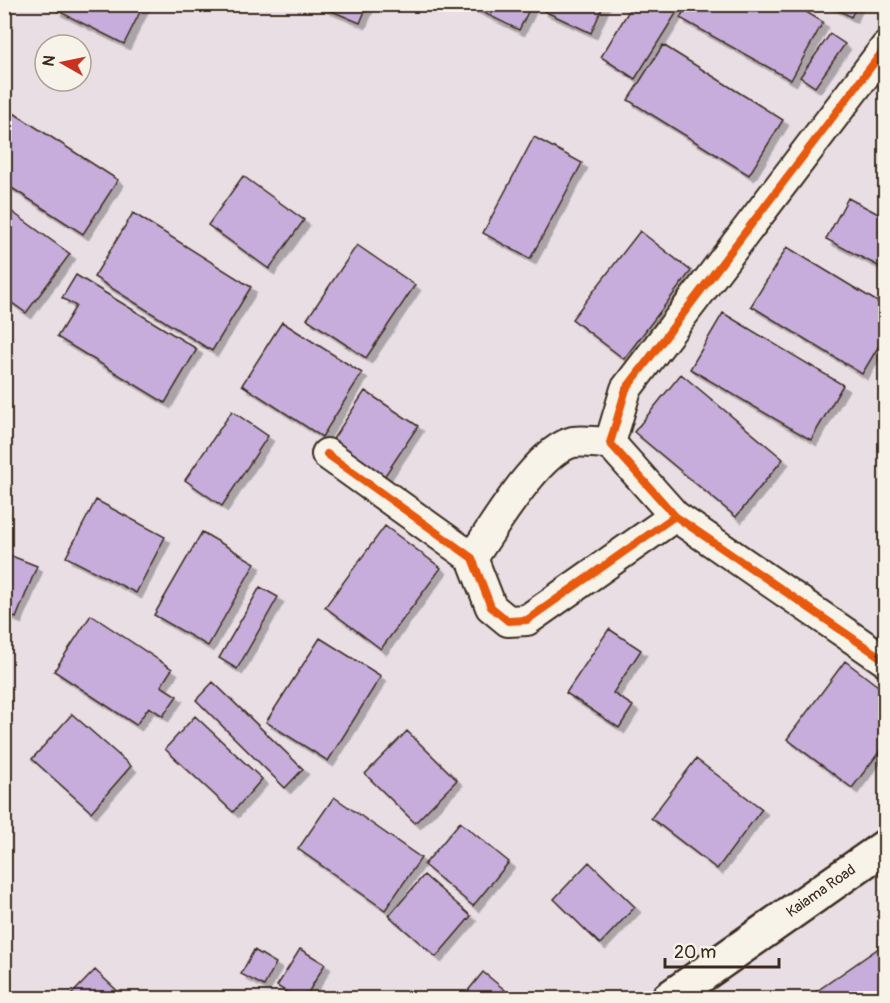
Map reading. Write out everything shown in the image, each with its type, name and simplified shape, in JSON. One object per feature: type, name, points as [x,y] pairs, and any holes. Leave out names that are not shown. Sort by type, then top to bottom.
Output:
[{"type":"highway","name":"Kaiama Road","points":[[669,999],[885,846]]},
{"type":"street","points":[[610,443],[626,389],[885,47]]},
{"type":"street","points":[[472,558],[540,462],[574,442],[610,443],[675,516],[885,661]]},
{"type":"street","points":[[327,454],[472,558],[491,607],[508,621],[527,620],[675,516]]},
{"type":"building","points":[[59,4],[144,4],[124,44],[56,10]]},
{"type":"building","points":[[315,4],[368,4],[360,23]]},
{"type":"building","points":[[466,4],[532,4],[519,30]]},
{"type":"building","points":[[544,4],[604,4],[591,33],[542,10]]},
{"type":"building","points":[[633,4],[682,4],[635,79],[601,57]]},
{"type":"building","points":[[688,4],[793,4],[823,22],[791,80],[680,18]]},
{"type":"building","points":[[828,4],[858,4],[851,17]]},
{"type":"building","points":[[830,34],[845,44],[815,87],[800,77]]},
{"type":"building","points":[[663,45],[783,120],[749,175],[628,100]]},
{"type":"building","points":[[9,110],[118,180],[83,234],[4,183],[4,117]]},
{"type":"building","points":[[534,137],[582,163],[530,259],[483,233]]},
{"type":"building","points":[[243,176],[304,220],[269,269],[208,225]]},
{"type":"building","points":[[848,198],[886,218],[886,270],[826,239]]},
{"type":"building","points":[[4,206],[70,254],[26,313],[4,297]]},
{"type":"building","points":[[133,213],[251,287],[212,351],[94,277]]},
{"type":"building","points":[[640,231],[691,271],[624,359],[572,319]]},
{"type":"building","points":[[357,245],[415,285],[366,358],[307,319]]},
{"type":"building","points":[[787,247],[886,307],[886,334],[862,374],[751,306]]},
{"type":"building","points":[[76,275],[197,349],[165,403],[57,337],[76,306],[62,298]]},
{"type":"building","points":[[723,313],[843,385],[811,440],[690,369]]},
{"type":"building","points":[[282,322],[362,373],[322,437],[242,385]]},
{"type":"building","points":[[681,374],[783,459],[736,517],[634,432]]},
{"type":"building","points":[[365,391],[418,426],[384,477],[331,442]]},
{"type":"building","points":[[232,411],[268,436],[222,506],[185,480]]},
{"type":"building","points":[[96,500],[165,537],[136,593],[66,557]]},
{"type":"building","points":[[385,526],[441,568],[381,649],[325,607]]},
{"type":"building","points":[[202,532],[255,563],[208,646],[154,615]]},
{"type":"building","points":[[4,553],[37,566],[16,618],[4,613]]},
{"type":"building","points":[[260,587],[278,597],[237,669],[219,658]]},
{"type":"building","points":[[91,615],[172,669],[161,686],[177,696],[163,716],[149,707],[136,725],[54,671]]},
{"type":"building","points":[[609,629],[641,650],[613,693],[633,706],[619,728],[566,693]]},
{"type":"building","points":[[320,638],[381,676],[328,761],[266,722]]},
{"type":"building","points":[[845,661],[886,692],[886,743],[852,788],[787,739]]},
{"type":"building","points":[[213,682],[303,769],[285,788],[196,700]]},
{"type":"building","points":[[72,714],[131,766],[91,812],[32,759]]},
{"type":"building","points":[[195,716],[262,779],[233,812],[165,749]]},
{"type":"building","points":[[407,731],[457,780],[415,823],[365,774]]},
{"type":"building","points":[[696,759],[762,809],[717,869],[651,818]]},
{"type":"building","points":[[334,797],[421,858],[385,910],[298,849]]},
{"type":"building","points":[[460,822],[509,862],[473,906],[424,865]]},
{"type":"building","points":[[589,862],[635,907],[600,944],[554,899]]},
{"type":"building","points":[[424,875],[471,916],[436,957],[389,916]]},
{"type":"building","points":[[886,943],[886,998],[807,998]]},
{"type":"building","points":[[300,949],[325,964],[305,998],[296,998],[277,986]]},
{"type":"building","points":[[254,950],[276,963],[264,986],[241,974]]},
{"type":"building","points":[[95,970],[125,998],[68,998]]},
{"type":"building","points":[[483,972],[505,990],[498,998],[462,998]]},
{"type":"cycle path","points":[[886,47],[626,389],[610,443],[675,516],[886,661]]},
{"type":"cycle path","points":[[327,454],[472,558],[491,607],[508,621],[527,620],[675,516]]}]
